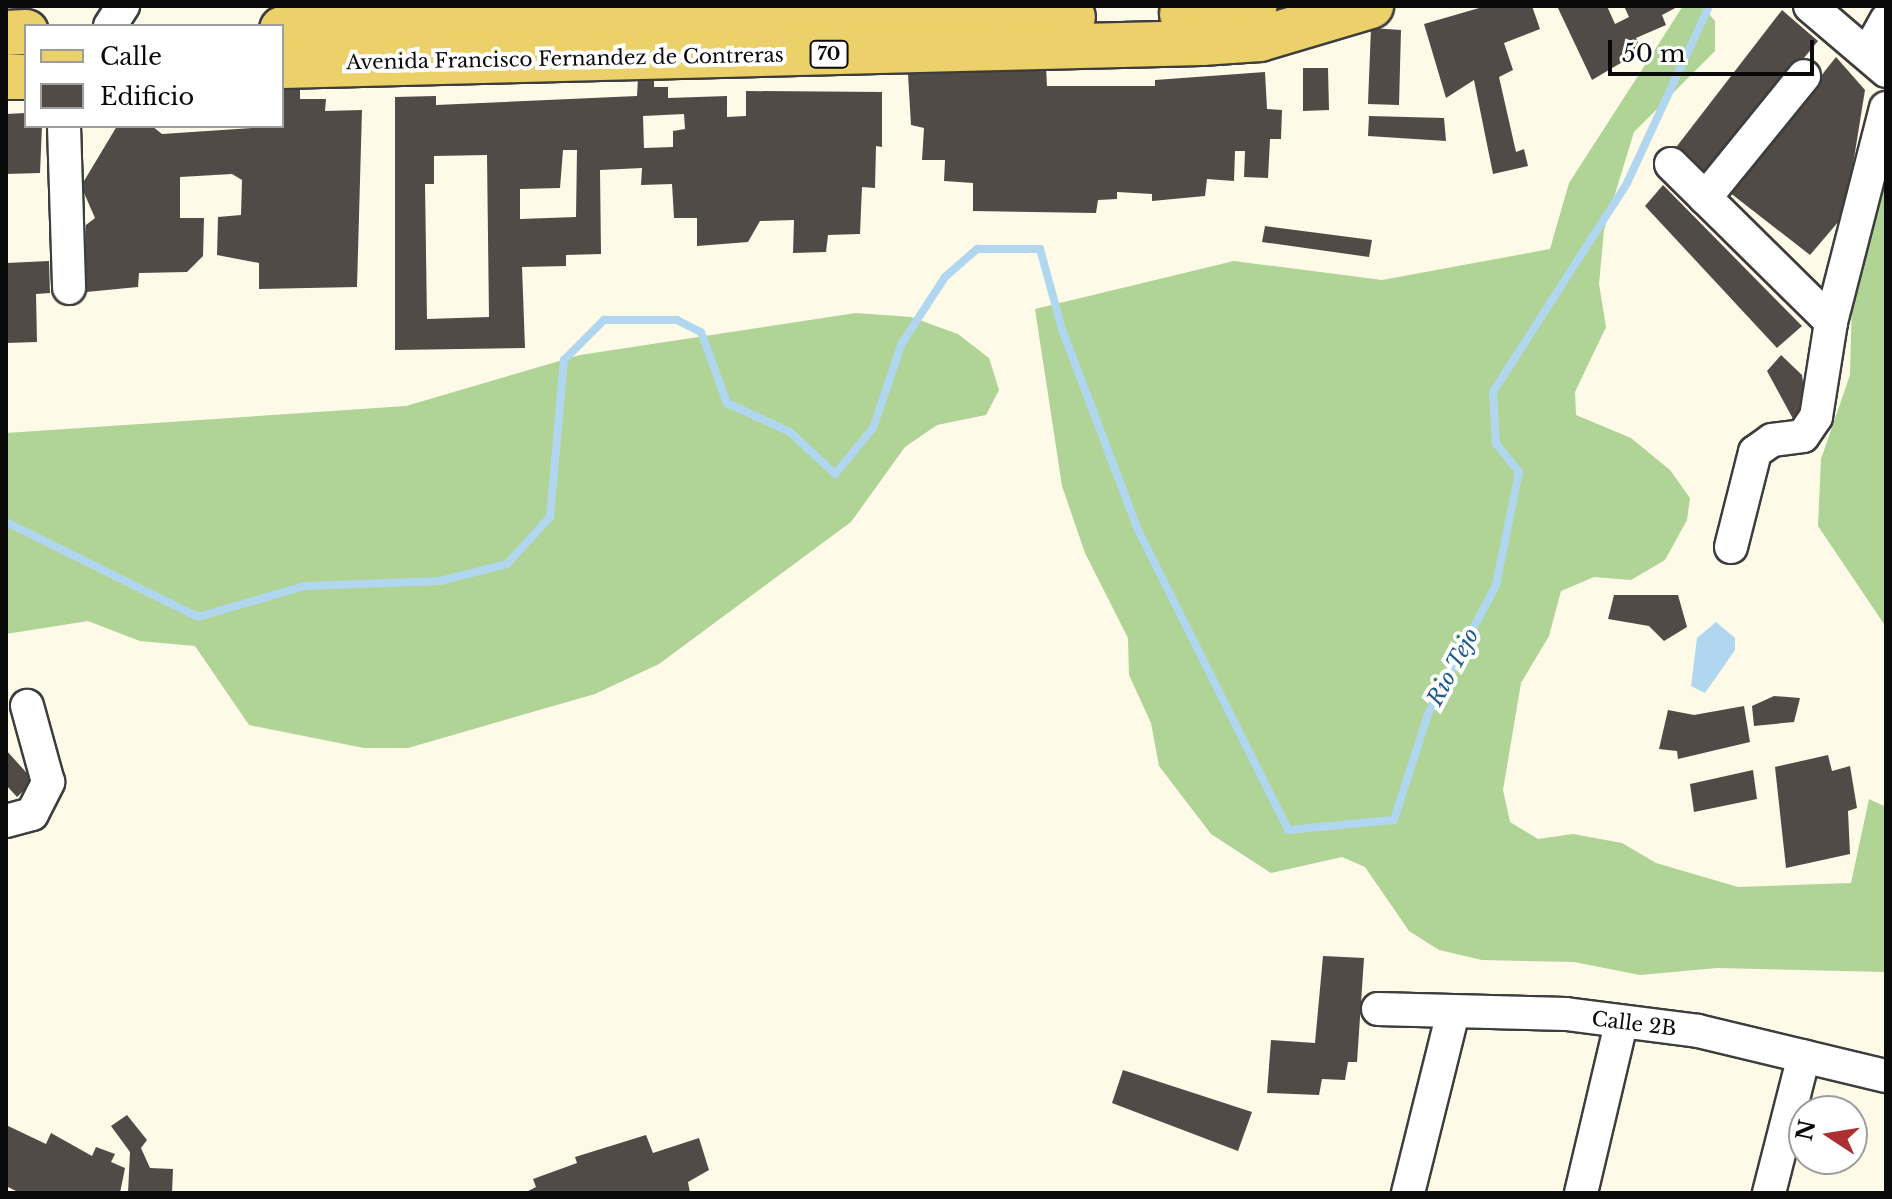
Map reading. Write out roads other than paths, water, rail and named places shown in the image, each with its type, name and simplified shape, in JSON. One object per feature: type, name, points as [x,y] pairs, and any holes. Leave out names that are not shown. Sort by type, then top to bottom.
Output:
[{"type":"main road","name":"Avenida Francisco Fernandez de Contreras","points":[[284,29],[946,12],[1153,16],[1255,6]]},
{"type":"main road","name":"Avenida Francisco Fernandez de Contreras","points":[[284,66],[1202,43],[1260,39],[1371,6]]},
{"type":"street","points":[[111,24],[123,6]]},
{"type":"street","points":[[357,6],[415,28]]},
{"type":"street","points":[[1810,6],[1877,62],[1886,20]]},
{"type":"street","points":[[1705,198],[1804,76]]},
{"type":"street","points":[[1731,547],[1755,452],[1811,428],[1831,322],[1886,108]]},
{"type":"street","points":[[64,128],[69,288]]},
{"type":"street","points":[[1671,164],[1831,322]]},
{"type":"street","points":[[6,821],[32,814],[48,782],[27,706]]},
{"type":"street","name":"Calle 2B","points":[[1378,1009],[1452,1016],[1566,1014],[1621,1024],[1698,1031],[1886,1076]]},
{"type":"street","points":[[1408,1193],[1452,1016]]},
{"type":"street","points":[[1581,1193],[1621,1024]]},
{"type":"street","points":[[1769,1193],[1804,1056]]},
{"type":"water","points":[[1716,622],[1735,638],[1735,650],[1705,693],[1691,686],[1697,638]]},
{"type":"waterway","name":"Rio Tejo","points":[[6,522],[198,617],[305,586],[440,581],[507,564],[550,517],[564,360],[604,320],[677,320],[701,332],[727,403],[790,432],[835,474],[873,428],[902,343],[945,277],[977,249],[1040,249],[1062,329],[1138,530],[1288,830],[1394,820],[1428,714],[1496,585],[1519,472],[1496,444],[1493,392],[1627,183],[1709,6]]}]
